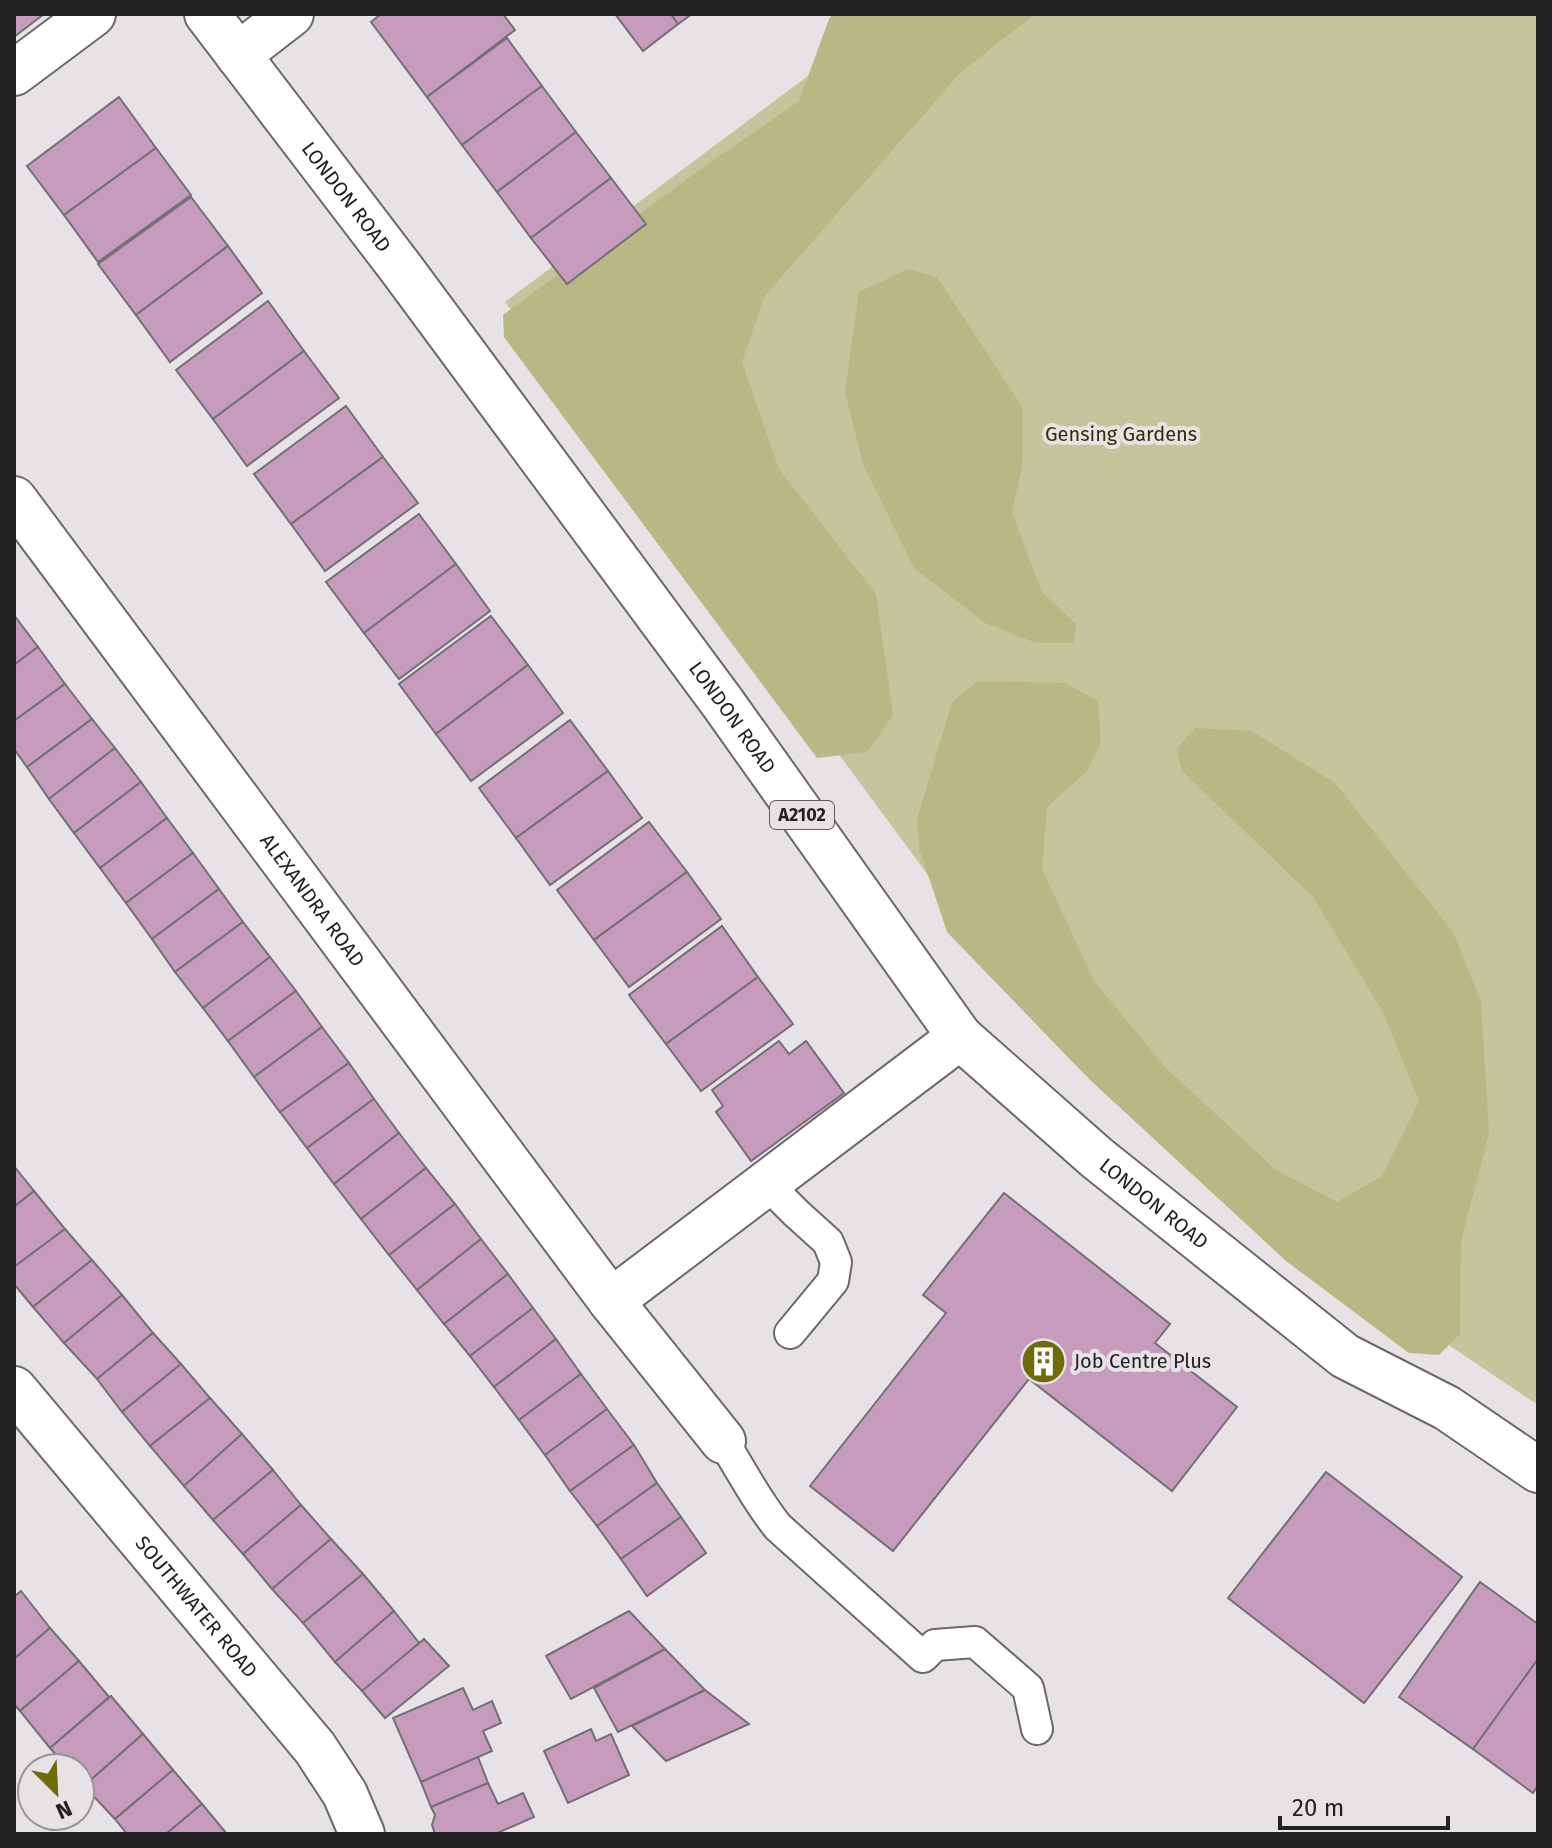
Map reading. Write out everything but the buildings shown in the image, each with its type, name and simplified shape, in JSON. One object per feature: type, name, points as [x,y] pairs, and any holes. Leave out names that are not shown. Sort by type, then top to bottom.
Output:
[{"type":"street","points":[[14,73],[93,14]]},
{"type":"street","name":"LONDON ROAD","points":[[207,14],[400,267],[703,677],[960,1037],[1097,1158],[1345,1356],[1447,1408],[1538,1470]]},
{"type":"street","points":[[238,55],[291,14]]},
{"type":"street","name":"ALEXANDRA ROAD","points":[[14,499],[611,1301],[723,1441]]},
{"type":"street","points":[[611,1301],[960,1037]]},
{"type":"street","name":"SOUTHWATER ROAD","points":[[14,1389],[315,1748],[345,1794],[362,1834]]},
{"type":"lane","points":[[766,1183],[828,1242],[836,1262],[833,1281],[790,1333]]},
{"type":"lane","points":[[723,1441],[760,1505],[778,1527],[923,1657],[935,1645],[975,1642],[1028,1688],[1037,1729]]},
{"type":"green space","name":"Gensing Gardens","points":[[891,14],[1538,14],[1538,1405],[1389,1305],[967,928],[505,302]]},
{"type":"shaded area","points":[[833,14],[1035,14],[961,72],[764,297],[742,362],[779,469],[876,594],[893,715],[867,752],[817,758],[504,337],[503,315],[698,171],[799,101]]},
{"type":"shaded area","points":[[908,269],[937,277],[1023,408],[1022,466],[1012,513],[1042,592],[1076,624],[1073,643],[1036,643],[985,623],[914,568],[863,464],[845,392],[859,292]]},
{"type":"shaded area","points":[[978,681],[1065,683],[1098,701],[1101,743],[1087,771],[1047,807],[1042,869],[1094,981],[1165,1067],[1276,1170],[1337,1202],[1382,1176],[1419,1101],[1383,1012],[1313,897],[1182,771],[1177,748],[1195,728],[1252,731],[1335,783],[1453,932],[1481,1002],[1489,1133],[1461,1242],[1460,1334],[1439,1355],[1409,1353],[1286,1261],[1089,1079],[947,932],[920,851],[917,819],[952,702]]},
{"type":"place","name":"Job Centre Plus","points":[[1043,1361]]}]
